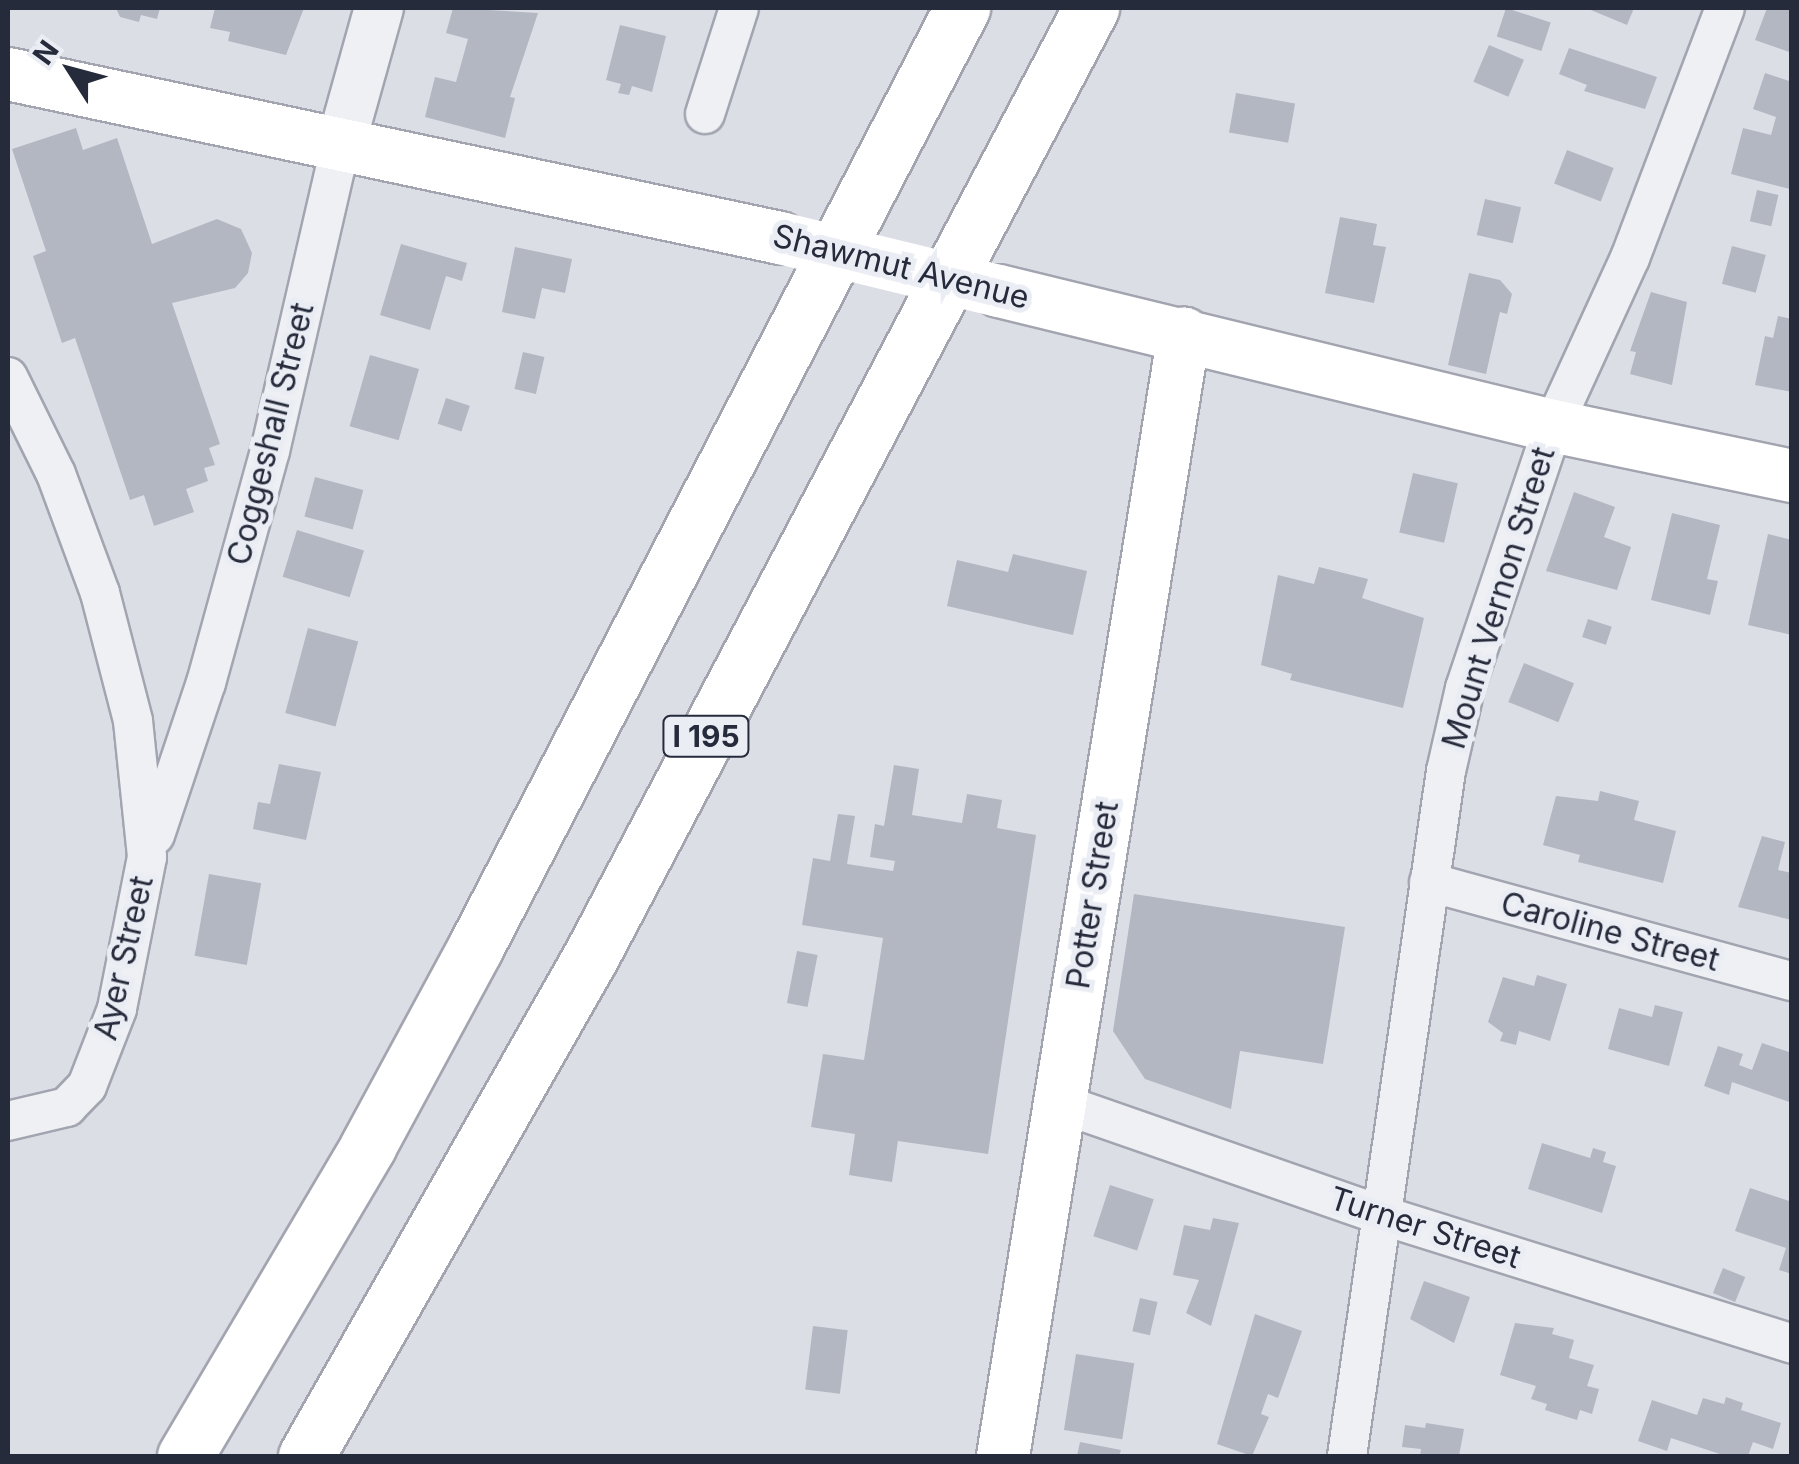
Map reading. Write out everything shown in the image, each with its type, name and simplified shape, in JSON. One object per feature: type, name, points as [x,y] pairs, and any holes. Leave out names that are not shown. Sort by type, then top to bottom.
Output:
[{"type":"highway","points":[[185,1456],[368,1146],[475,948],[962,8]]},
{"type":"highway","name":"I 195","points":[[306,1456],[591,956],[1091,8]]},
{"type":"main road","name":"Shawmut Avenue","points":[[8,74],[780,238],[1554,426],[1792,476]]},
{"type":"main road","name":"Potter Street","points":[[1003,1456],[1184,334]]},
{"type":"street","name":"Coggeshall Street","points":[[148,856],[206,683],[270,452],[341,144],[379,8]]},
{"type":"street","points":[[705,114],[739,8]]},
{"type":"street","name":"Mount Vernon Street","points":[[1347,1456],[1378,1214],[1429,882],[1465,688],[1554,426],[1630,258],[1725,8]]},
{"type":"street","points":[[8,376],[56,474],[100,593],[133,721],[148,856]]},
{"type":"street","name":"Ayer Street","points":[[8,1121],[67,1107],[87,1086],[117,1010],[148,856]]},
{"type":"street","name":"Caroline Street","points":[[1429,882],[1792,981]]},
{"type":"street","name":"Turner Street","points":[[1062,1104],[1378,1214],[1792,1344]]},
{"type":"building","points":[[116,8],[160,8],[157,19],[141,15],[139,22],[120,17]]},
{"type":"building","points":[[215,8],[304,8],[286,55],[228,41],[230,32],[210,28]]},
{"type":"building","points":[[453,8],[538,13],[510,97],[515,98],[505,138],[425,117],[435,77],[456,82],[468,39],[446,33]]},
{"type":"building","points":[[1506,8],[1551,23],[1541,51],[1497,37]]},
{"type":"building","points":[[1586,8],[1634,8],[1627,25]]},
{"type":"building","points":[[1767,8],[1792,8],[1792,53],[1755,40]]},
{"type":"building","points":[[620,25],[666,36],[652,92],[632,86],[629,95],[618,93],[621,84],[606,80]]},
{"type":"building","points":[[1489,45],[1524,60],[1508,97],[1473,82]]},
{"type":"building","points":[[1569,48],[1657,77],[1645,109],[1584,91],[1587,85],[1559,74]]},
{"type":"building","points":[[1765,73],[1792,82],[1790,189],[1731,174],[1743,128],[1771,135],[1776,117],[1753,109]]},
{"type":"building","points":[[1236,93],[1295,103],[1288,143],[1229,132]]},
{"type":"building","points":[[76,128],[83,150],[117,138],[152,244],[217,219],[241,229],[252,253],[248,273],[235,288],[172,303],[220,444],[209,448],[215,465],[204,468],[208,481],[186,489],[194,512],[154,526],[144,495],[130,500],[75,338],[62,343],[33,256],[46,251],[12,149]]},
{"type":"building","points":[[1567,150],[1614,168],[1601,202],[1554,184]]},
{"type":"building","points":[[1757,190],[1778,195],[1771,226],[1750,221]]},
{"type":"building","points":[[1485,199],[1521,207],[1513,243],[1477,235]]},
{"type":"building","points":[[1340,217],[1377,224],[1373,245],[1386,247],[1374,303],[1325,293]]},
{"type":"building","points":[[401,244],[467,263],[462,281],[446,276],[430,330],[380,315]]},
{"type":"building","points":[[1732,246],[1766,255],[1756,293],[1722,284]]},
{"type":"building","points":[[515,247],[572,259],[565,293],[542,288],[535,319],[502,312]]},
{"type":"building","points":[[1469,273],[1500,280],[1512,294],[1507,314],[1500,312],[1486,374],[1448,365]]},
{"type":"building","points":[[1651,292],[1687,302],[1672,385],[1630,374],[1636,352],[1630,351]]},
{"type":"building","points":[[1778,316],[1792,319],[1792,392],[1755,385],[1765,336],[1773,338]]},
{"type":"building","points":[[523,352],[544,357],[536,394],[514,389]]},
{"type":"building","points":[[370,355],[419,369],[399,440],[350,426]]},
{"type":"building","points":[[446,398],[470,406],[461,431],[438,424]]},
{"type":"building","points":[[1413,473],[1458,483],[1444,543],[1399,532]]},
{"type":"building","points":[[315,477],[363,490],[353,530],[304,517]]},
{"type":"building","points":[[1574,492],[1615,507],[1604,537],[1631,547],[1617,590],[1546,571]]},
{"type":"building","points":[[1672,513],[1720,525],[1707,579],[1718,581],[1710,615],[1651,600]]},
{"type":"building","points":[[297,530],[364,550],[350,597],[283,577]]},
{"type":"building","points":[[1768,534],[1792,540],[1792,635],[1748,625]]},
{"type":"building","points":[[1013,554],[1087,571],[1073,635],[947,606],[957,560],[1008,572]]},
{"type":"building","points":[[1319,567],[1368,579],[1362,598],[1424,618],[1403,708],[1290,680],[1292,674],[1261,665],[1278,575],[1314,584]]},
{"type":"building","points":[[1588,619],[1612,627],[1606,645],[1582,637]]},
{"type":"building","points":[[308,628],[358,641],[335,726],[285,713]]},
{"type":"building","points":[[1524,663],[1574,683],[1558,722],[1508,702]]},
{"type":"building","points":[[279,764],[321,772],[306,840],[253,829],[258,802],[270,804]]},
{"type":"building","points":[[894,765],[919,769],[912,815],[962,823],[967,794],[1002,800],[997,828],[1036,835],[988,1154],[898,1141],[892,1182],[849,1175],[855,1134],[811,1127],[823,1054],[864,1060],[883,938],[802,925],[813,858],[830,861],[838,814],[855,816],[847,864],[893,871],[895,861],[870,857],[875,824],[884,826]]},
{"type":"building","points":[[1600,791],[1639,801],[1634,820],[1676,831],[1663,883],[1578,862],[1580,855],[1543,845],[1556,796],[1598,801]]},
{"type":"building","points":[[1762,836],[1785,842],[1778,870],[1792,873],[1792,920],[1738,907]]},
{"type":"building","points":[[209,874],[261,883],[247,965],[195,956]]},
{"type":"building","points":[[1134,894],[1345,927],[1323,1064],[1240,1051],[1231,1109],[1145,1079],[1113,1031]]},
{"type":"building","points":[[797,951],[818,955],[808,1007],[787,1003]]},
{"type":"building","points":[[1537,975],[1567,984],[1550,1041],[1519,1031],[1516,1045],[1500,1041],[1503,1033],[1488,1022],[1503,977],[1534,986]]},
{"type":"building","points":[[1655,1005],[1683,1012],[1669,1066],[1608,1049],[1619,1008],[1652,1017]]},
{"type":"building","points":[[1762,1043],[1792,1053],[1792,1103],[1732,1082],[1729,1095],[1704,1086],[1718,1046],[1743,1054],[1739,1065],[1752,1070]]},
{"type":"building","points":[[1542,1143],[1590,1158],[1593,1148],[1606,1152],[1603,1162],[1616,1166],[1602,1213],[1528,1189]]},
{"type":"building","points":[[1110,1185],[1154,1199],[1137,1251],[1093,1236]]},
{"type":"building","points":[[1750,1188],[1792,1202],[1792,1274],[1779,1270],[1786,1248],[1735,1231]]},
{"type":"building","points":[[1213,1218],[1239,1223],[1211,1326],[1186,1313],[1199,1280],[1173,1275],[1184,1225],[1210,1230]]},
{"type":"building","points":[[1723,1268],[1745,1277],[1735,1302],[1713,1293]]},
{"type":"building","points":[[1424,1281],[1470,1297],[1454,1343],[1410,1319]]},
{"type":"building","points":[[1140,1298],[1158,1302],[1150,1335],[1132,1331]]},
{"type":"building","points":[[1255,1314],[1302,1331],[1278,1398],[1268,1394],[1261,1414],[1269,1417],[1252,1456],[1217,1444]]},
{"type":"building","points":[[1515,1323],[1554,1328],[1552,1334],[1574,1340],[1569,1358],[1594,1365],[1587,1386],[1599,1389],[1592,1414],[1580,1410],[1577,1420],[1545,1410],[1547,1404],[1531,1399],[1536,1386],[1500,1375]]},
{"type":"building","points":[[813,1326],[848,1330],[840,1394],[805,1390]]},
{"type":"building","points":[[1076,1354],[1134,1363],[1122,1439],[1064,1430]]},
{"type":"building","points":[[1726,1397],[1743,1403],[1741,1410],[1781,1423],[1773,1449],[1753,1442],[1748,1456],[1726,1456],[1671,1438],[1667,1451],[1638,1441],[1652,1400],[1697,1415],[1703,1398],[1724,1404]]},
{"type":"building","points":[[1426,1423],[1464,1429],[1459,1456],[1420,1456],[1421,1449],[1402,1447],[1405,1425],[1425,1428]]},
{"type":"building","points":[[1080,1442],[1121,1450],[1119,1456],[1077,1456]]}]
